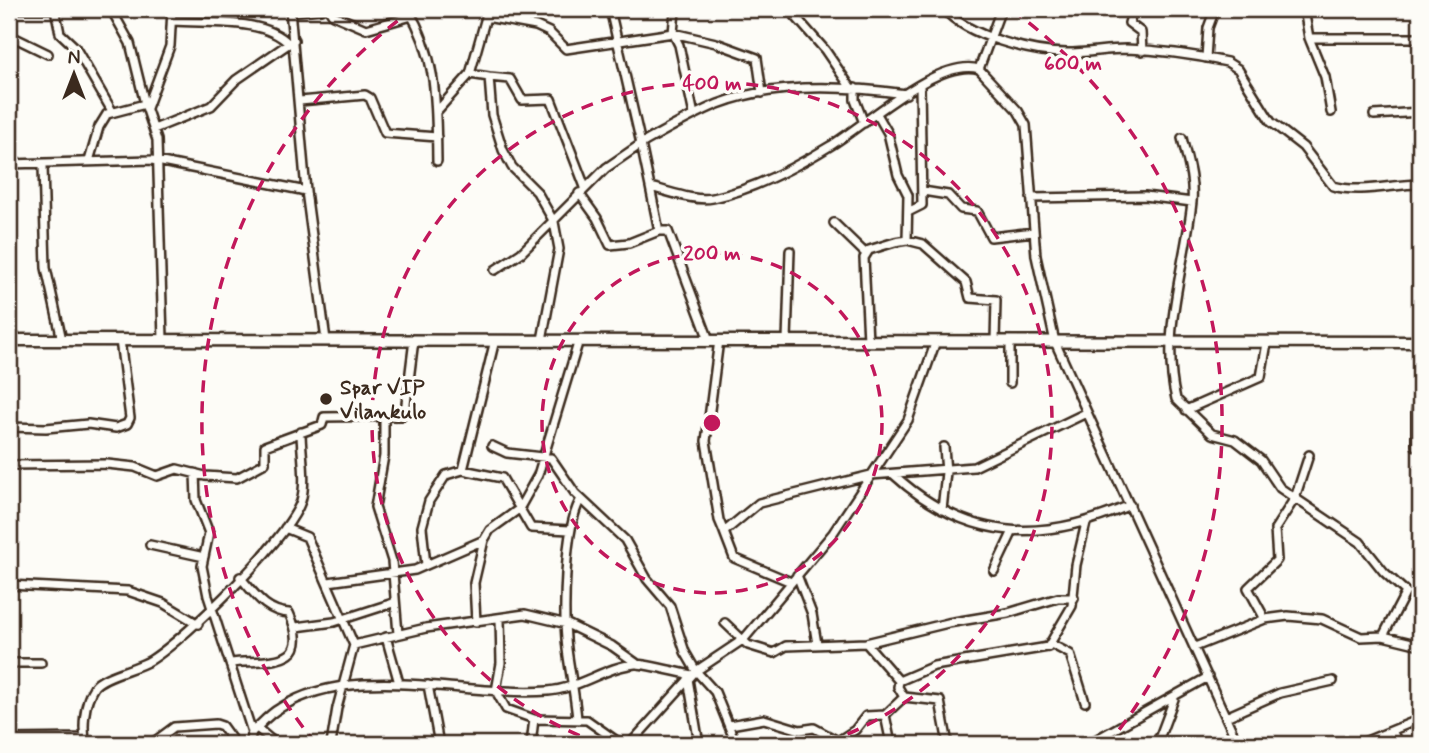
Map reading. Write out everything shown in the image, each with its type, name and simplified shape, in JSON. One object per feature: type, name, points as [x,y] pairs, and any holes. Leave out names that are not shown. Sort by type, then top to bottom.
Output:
[{"type":"main road","points":[[9,340],[1420,342]]},
{"type":"street","points":[[20,9],[56,9],[60,33],[75,47],[112,111]]},
{"type":"street","points":[[111,9],[131,43],[145,107],[154,130],[158,163],[163,340]]},
{"type":"street","points":[[145,107],[170,46],[172,9]]},
{"type":"street","points":[[321,9],[290,10],[306,191],[326,340]]},
{"type":"street","points":[[328,9],[332,15],[366,29],[410,12],[428,47],[437,111],[437,160]]},
{"type":"street","points":[[437,111],[470,74],[489,9]]},
{"type":"street","points":[[610,9],[619,40],[659,231]]},
{"type":"street","points":[[789,9],[825,50],[853,88],[864,123]]},
{"type":"street","points":[[944,9],[951,17],[991,37],[1046,52],[1142,51],[1227,62],[1238,69],[1271,122],[1303,147],[1333,186],[1359,190],[1420,184]]},
{"type":"street","points":[[979,69],[1001,9]]},
{"type":"street","points":[[1133,9],[1129,23],[1140,32],[1142,51]]},
{"type":"street","points":[[1206,58],[1208,27],[1215,9]]},
{"type":"street","points":[[1304,9],[1308,38],[1325,77],[1331,111]]},
{"type":"street","points":[[675,11],[673,33],[679,45],[694,115]]},
{"type":"street","points":[[486,17],[536,26],[549,32],[566,49],[673,33],[755,57],[762,93]]},
{"type":"street","points":[[173,21],[257,27],[291,42]]},
{"type":"street","points":[[9,35],[48,54]]},
{"type":"street","points":[[1308,38],[1420,38]]},
{"type":"street","points":[[154,130],[211,106],[236,80],[291,42]]},
{"type":"street","points":[[650,187],[706,198],[720,196],[805,160],[920,85],[954,69],[979,69],[1018,110],[1026,125],[1039,273],[1055,342],[1238,744]]},
{"type":"street","points":[[470,74],[510,79],[522,100],[550,98],[582,190],[610,245],[629,243],[659,231],[668,231],[714,340],[706,441],[719,520],[737,560],[791,582]]},
{"type":"street","points":[[489,77],[492,115],[503,150],[512,167],[537,192],[554,222],[559,264],[542,340]]},
{"type":"street","points":[[908,212],[921,207],[923,191],[920,85]]},
{"type":"street","points":[[495,270],[521,253],[554,222],[582,190],[640,144],[719,104],[762,93],[853,88],[905,94]]},
{"type":"street","points":[[300,102],[365,95],[370,98],[385,133],[437,137]]},
{"type":"street","points":[[89,160],[99,127],[112,111],[145,107]]},
{"type":"street","points":[[1374,115],[1420,112]]},
{"type":"street","points":[[877,114],[888,133],[898,175],[908,195],[907,240]]},
{"type":"street","points":[[1182,138],[1191,176],[1192,202],[1171,341],[1176,399],[1212,433],[1235,440],[1261,460],[1275,483],[1294,498],[1360,542],[1384,572],[1406,592],[1382,636]]},
{"type":"street","points":[[9,164],[43,166],[89,160],[134,159],[306,191]]},
{"type":"street","points":[[43,166],[46,268],[61,340]]},
{"type":"street","points":[[923,191],[948,195],[961,209],[977,211],[991,237],[1034,232]]},
{"type":"street","points":[[1031,198],[1145,196],[1192,202]]},
{"type":"street","points":[[834,223],[866,254]]},
{"type":"street","points":[[866,254],[907,240],[923,244],[965,282],[970,298],[996,300],[995,341]]},
{"type":"street","points":[[787,340],[790,251]]},
{"type":"street","points":[[866,254],[863,264],[868,341]]},
{"type":"street","points":[[9,427],[46,428],[88,424],[116,428],[127,424],[131,418],[120,340]]},
{"type":"street","points":[[9,465],[107,464],[135,467],[157,476],[177,469],[241,477],[265,463],[265,446],[322,425],[324,417],[402,416],[405,412],[414,340]]},
{"type":"street","points":[[463,470],[495,340]]},
{"type":"street","points":[[476,622],[473,593],[484,540],[490,530],[519,509],[547,456],[579,340]]},
{"type":"street","points":[[630,744],[692,675],[744,639],[833,533],[908,420],[936,341]]},
{"type":"street","points":[[1010,342],[1010,383]]},
{"type":"street","points":[[1186,410],[1261,377],[1267,343]]},
{"type":"street","points":[[1416,446],[1416,411],[1420,386]]},
{"type":"street","points":[[724,532],[759,503],[871,475],[946,472],[974,467],[1086,413]]},
{"type":"street","points":[[384,417],[384,456],[375,507],[394,574],[393,603],[398,634]]},
{"type":"street","points":[[9,739],[86,741],[88,703],[94,687],[101,681],[138,668],[198,624],[285,528],[300,502],[303,488],[301,432]]},
{"type":"street","points":[[492,446],[507,453],[547,456],[581,499],[625,540],[648,579],[670,606],[692,675],[699,744]]},
{"type":"street","points":[[942,510],[946,472],[944,447]]},
{"type":"street","points":[[1265,619],[1248,588],[1276,563],[1275,529],[1294,498],[1309,455]]},
{"type":"street","points":[[426,565],[422,527],[429,501],[446,475],[463,470],[502,478],[531,527],[570,530]]},
{"type":"street","points":[[195,473],[196,500],[209,533],[202,566],[211,609],[254,730],[276,744]]},
{"type":"street","points":[[893,474],[942,510],[976,524],[1012,533],[1086,523],[1130,505]]},
{"type":"street","points":[[577,719],[567,650],[567,624],[570,530],[581,499]]},
{"type":"street","points":[[899,681],[934,666],[1033,652],[1051,643],[1074,597],[1076,565],[1086,523]]},
{"type":"street","points":[[285,528],[307,537],[318,568],[328,582],[354,645],[331,744]]},
{"type":"street","points":[[994,571],[1012,533]]},
{"type":"street","points":[[328,582],[394,574],[426,565],[484,540]]},
{"type":"street","points":[[150,545],[204,557]]},
{"type":"street","points":[[797,575],[812,614],[817,643]]},
{"type":"street","points":[[230,663],[289,657],[296,648],[296,627],[289,613],[277,613],[268,608],[240,577]]},
{"type":"street","points":[[9,585],[128,591],[163,603],[198,624]]},
{"type":"street","points":[[724,623],[748,645],[769,653],[786,646],[866,643],[948,623],[1009,613],[1058,598],[1074,597]]},
{"type":"street","points":[[296,627],[343,619],[393,603]]},
{"type":"street","points":[[354,645],[398,634],[533,615],[567,624],[612,646],[636,663],[692,675],[715,692],[736,744]]},
{"type":"street","points":[[1195,648],[1265,619],[1310,617],[1322,619],[1352,635],[1382,636],[1420,645]]},
{"type":"street","points":[[500,619],[501,663],[496,691],[506,709],[534,719],[592,721],[621,744]]},
{"type":"street","points":[[386,637],[399,683]]},
{"type":"street","points":[[866,643],[899,681]]},
{"type":"street","points":[[1051,643],[1070,654],[1085,702]]},
{"type":"street","points":[[9,663],[41,663]]},
{"type":"street","points":[[250,744],[254,730],[285,705],[316,691],[352,685],[399,683],[496,691],[548,691],[636,663]]},
{"type":"street","points":[[1088,744],[1141,712],[1174,699],[1208,677]]},
{"type":"street","points":[[899,681],[898,687],[904,697]]},
{"type":"street","points":[[1226,717],[1280,693],[1333,681]]},
{"type":"street","points":[[428,685],[439,744]]},
{"type":"street","points":[[730,725],[764,719],[800,730],[814,728],[836,743],[855,730],[866,716],[885,715],[904,697],[940,701],[948,744]]},
{"type":"street","points":[[1157,744],[1174,699]]},
{"type":"street","points":[[885,715],[891,744]]},
{"type":"street","points":[[531,744],[534,719]]},
{"type":"street","points":[[1359,744],[1420,719]]},
{"type":"street","points":[[151,744],[174,727],[216,724],[222,726],[235,744]]},
{"type":"street","points":[[1393,732],[1398,744]]},
{"type":"place","name":"Spar VIP Vilankulo","points":[[326,399]]}]
